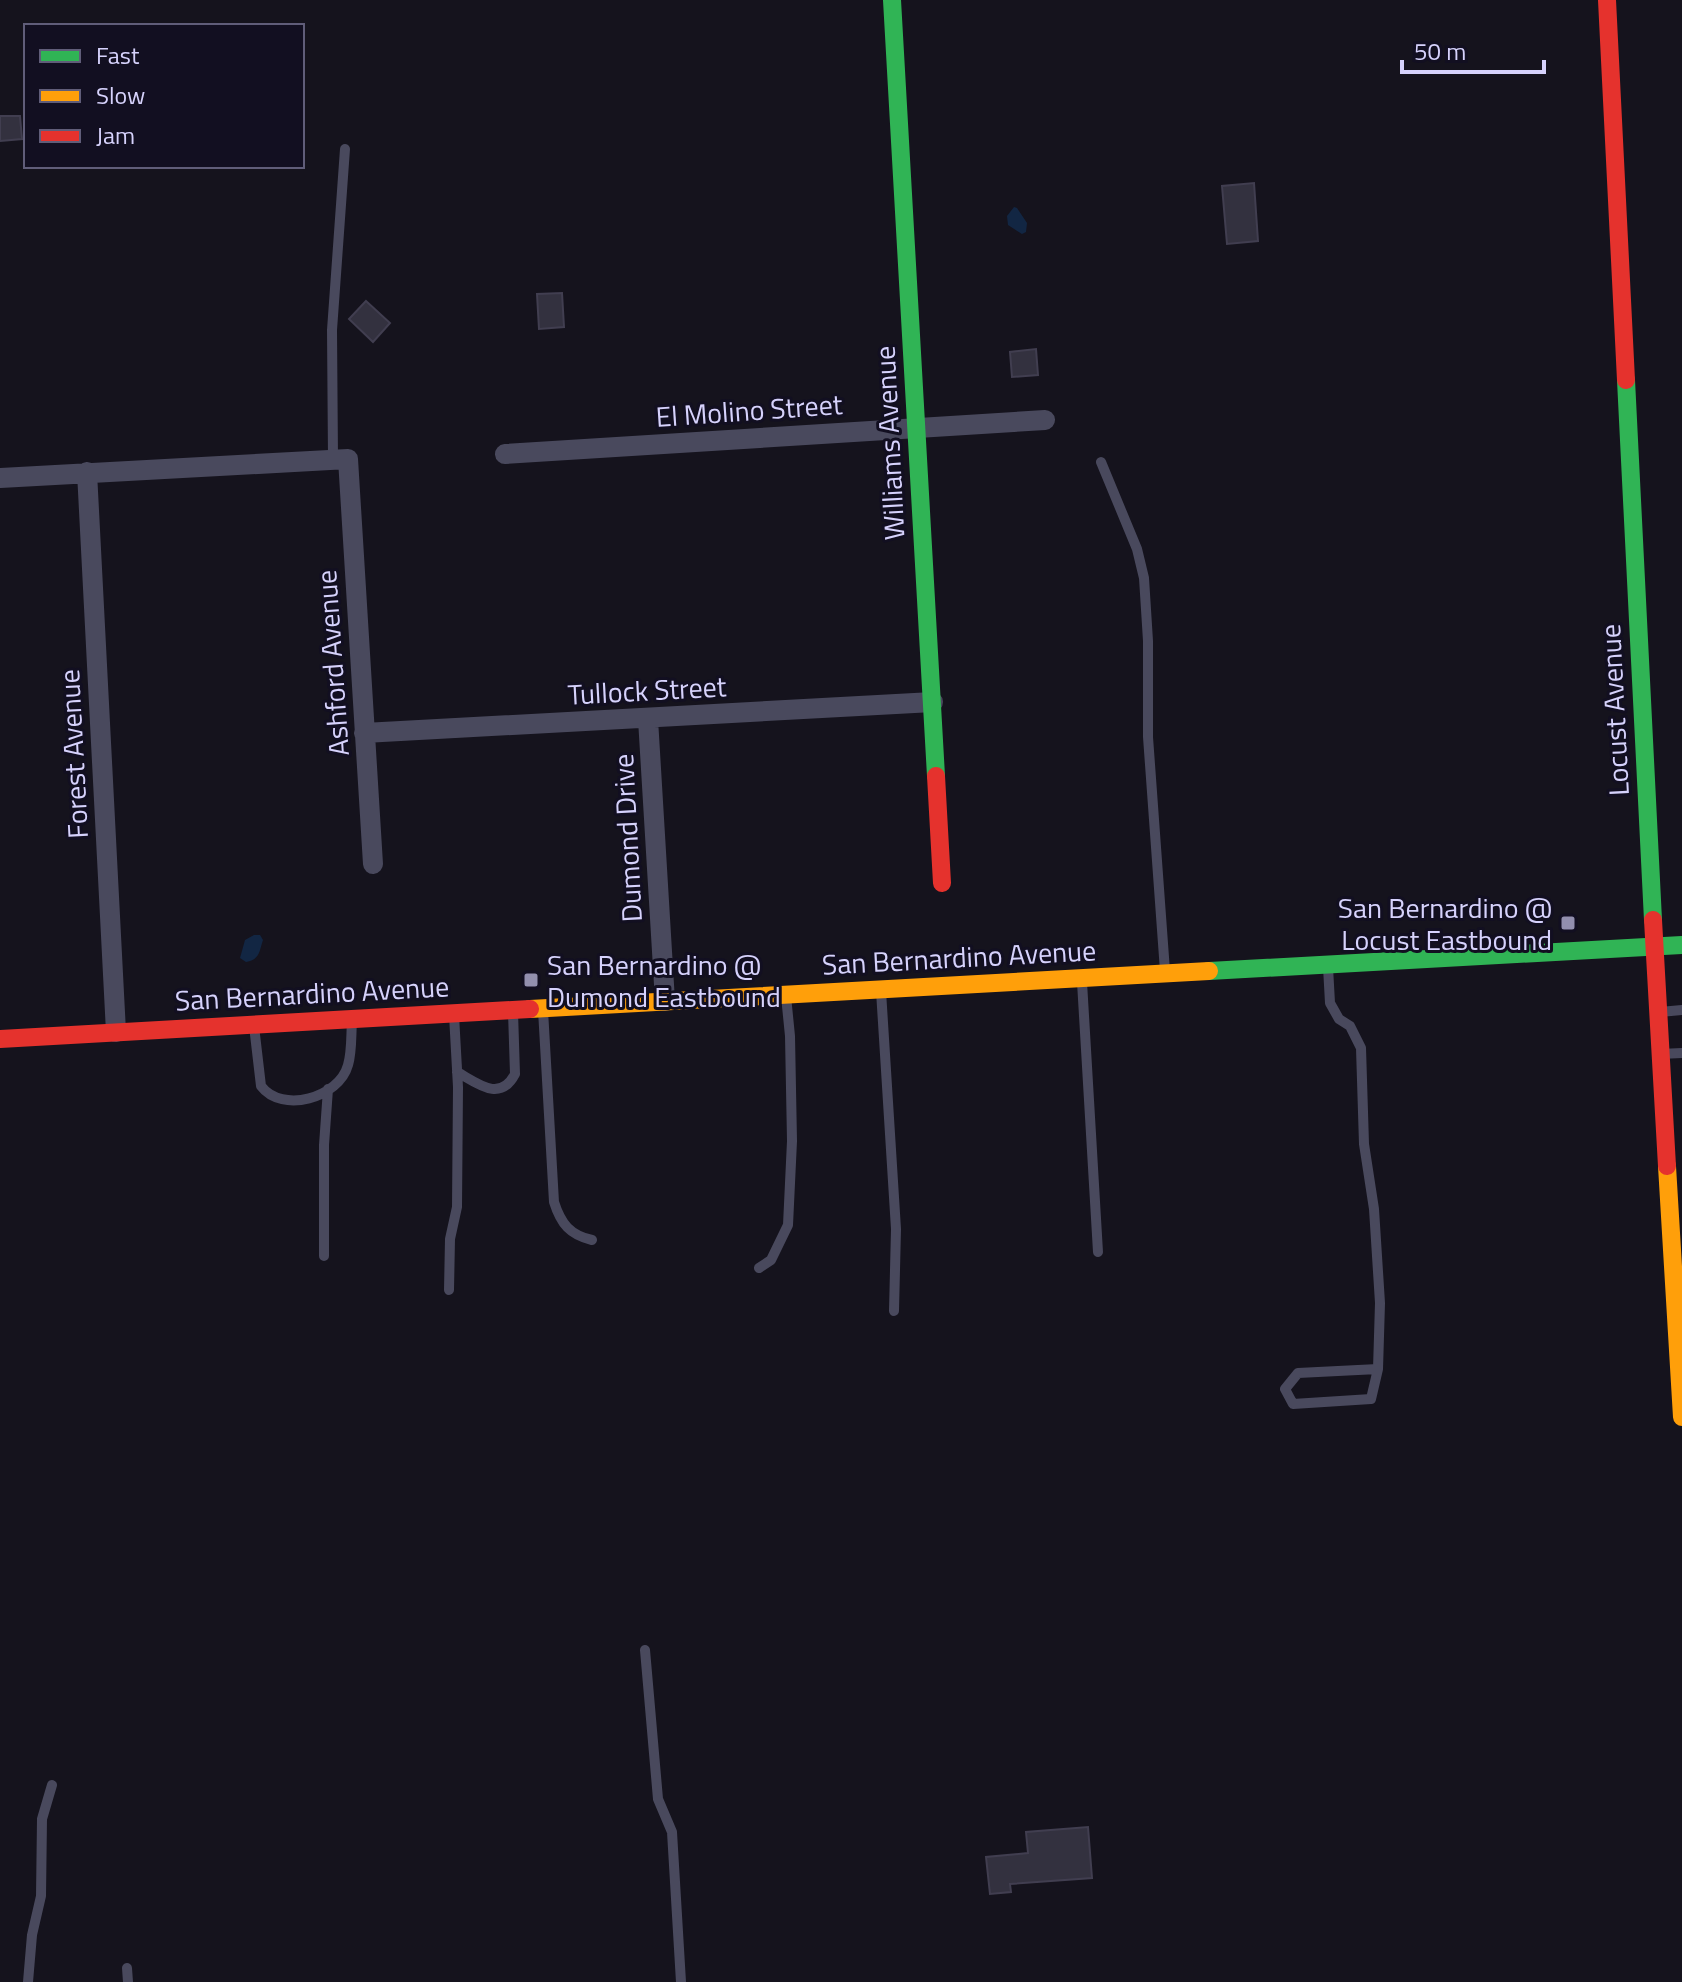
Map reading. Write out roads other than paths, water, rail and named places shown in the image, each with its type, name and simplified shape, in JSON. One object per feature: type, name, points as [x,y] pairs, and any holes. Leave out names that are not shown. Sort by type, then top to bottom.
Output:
[{"type":"street","name":"Williams Avenue","points":[[892,0],[942,883]]},
{"type":"street","name":"Locust Avenue","points":[[1607,0],[1660,1054],[1674,1159],[1682,1417]]},
{"type":"street","name":"El Molino Street","points":[[505,454],[1045,420]]},
{"type":"street","points":[[0,478],[341,459]]},
{"type":"street","name":"Ashford Avenue","points":[[341,459],[373,864]]},
{"type":"street","name":"Forest Avenue","points":[[87,472],[116,1032]]},
{"type":"street","name":"Tullock Street","points":[[364,733],[933,702]]},
{"type":"street","name":"Dumond Drive","points":[[648,719],[665,1001]]},
{"type":"street","name":"San Bernardino Avenue","points":[[0,1039],[1682,945]]},
{"type":"lane","points":[[341,459],[332,330],[345,149]]},
{"type":"lane","points":[[1101,462],[1137,549],[1144,578],[1148,641],[1148,737],[1165,974]]},
{"type":"lane","points":[[1328,965],[1330,1003],[1339,1019],[1350,1026],[1361,1048],[1364,1144],[1374,1209],[1380,1303],[1378,1369],[1371,1399],[1293,1404],[1285,1389],[1298,1373],[1378,1369]]},
{"type":"lane","points":[[1082,978],[1098,1252]]},
{"type":"lane","points":[[881,989],[896,1229],[894,1311]]},
{"type":"lane","points":[[759,1268],[771,1260],[788,1225],[792,1141],[786,994]]},
{"type":"lane","points":[[543,1008],[554,1202],[566,1227],[578,1237],[592,1240]]},
{"type":"lane","points":[[457,1072],[488,1088],[501,1088],[511,1082],[515,1074],[513,1010]]},
{"type":"lane","points":[[1658,1012],[1682,1010]]},
{"type":"lane","points":[[449,1290],[450,1239],[457,1207],[454,1013]]},
{"type":"lane","points":[[254,1024],[258,1078],[267,1094],[276,1098],[304,1100],[336,1084],[348,1067],[352,1019]]},
{"type":"lane","points":[[1660,1054],[1682,1053]]},
{"type":"lane","points":[[324,1256],[324,1145],[328,1089]]},
{"type":"lane","points":[[645,1650],[658,1799],[672,1832],[681,1982]]},
{"type":"lane","points":[[28,1982],[32,1935],[41,1896],[42,1819],[52,1785]]},
{"type":"lane","points":[[127,1968],[128,1982]]},
{"type":"water","points":[[1014,207],[1027,223],[1026,232],[1022,234],[1008,225],[1007,216]]},
{"type":"water","points":[[260,935],[263,940],[261,948],[256,957],[246,962],[240,958],[245,940]]},
{"type":"place","name":"San Bernardino @ Locust Eastbound","points":[[1568,923]]},
{"type":"place","name":"San Bernardino @ Dumond Eastbound","points":[[531,980]]}]
